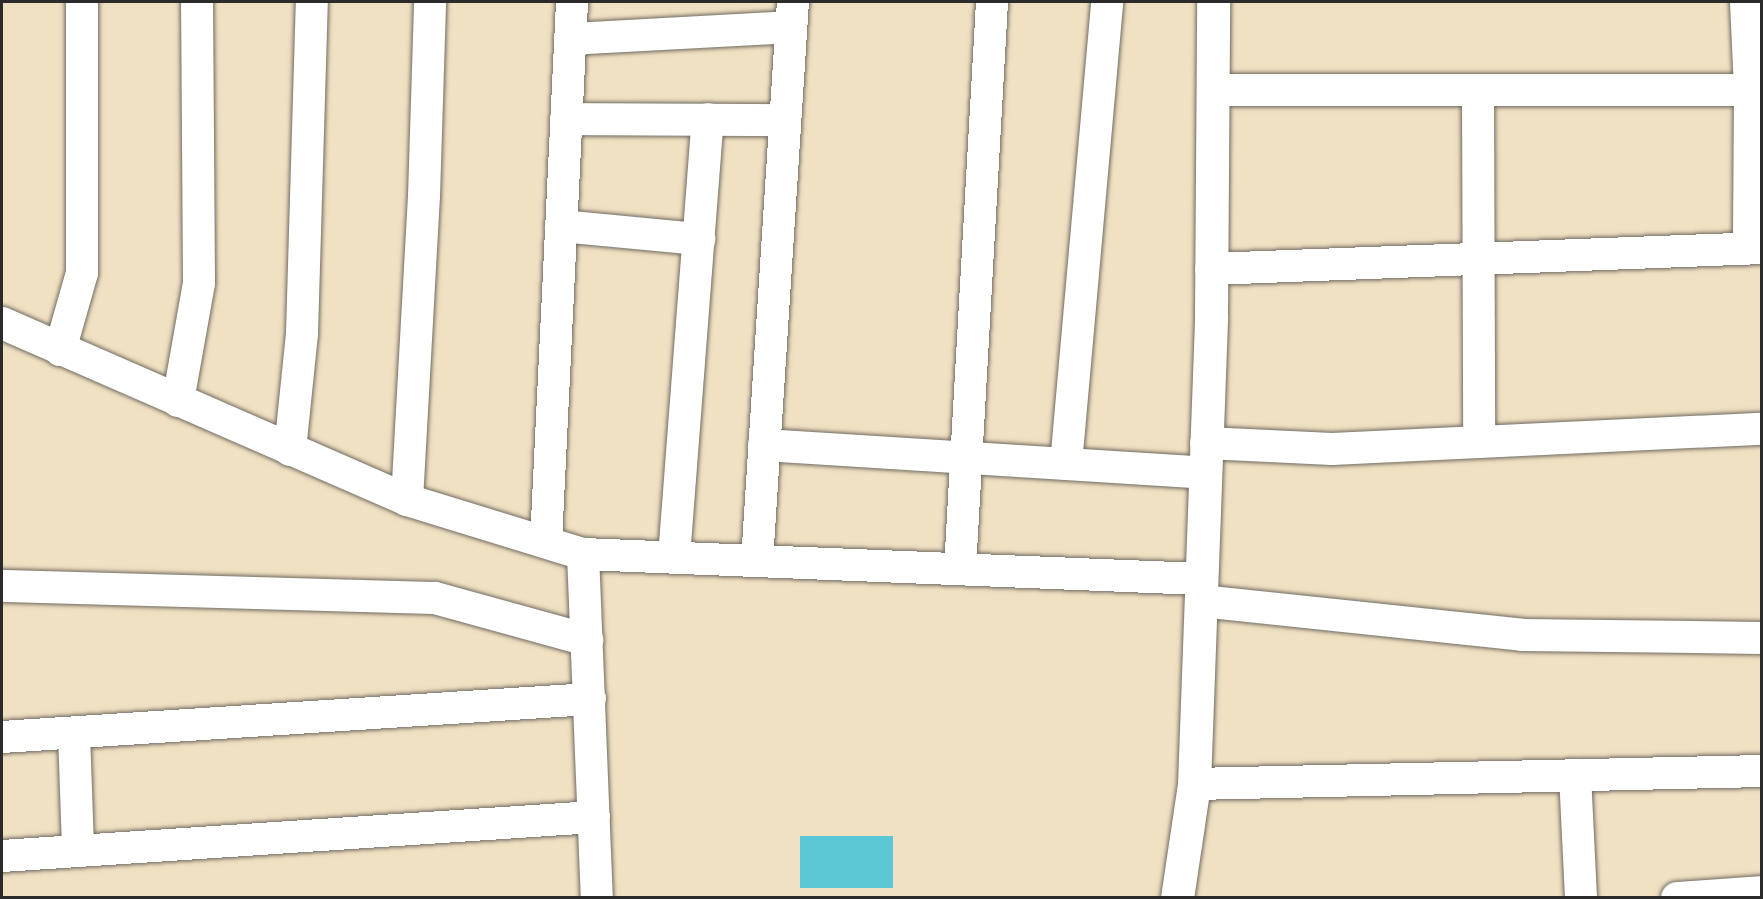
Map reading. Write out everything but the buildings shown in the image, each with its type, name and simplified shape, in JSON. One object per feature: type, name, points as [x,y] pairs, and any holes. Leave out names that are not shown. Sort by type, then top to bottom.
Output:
[{"type":"main road","points":[[1177,897],[1194,784],[1211,269],[1213,2]]},
{"type":"street","points":[[60,350],[82,273],[82,2]]},
{"type":"street","points":[[178,401],[199,283],[197,2]]},
{"type":"street","points":[[290,450],[302,333],[312,2]]},
{"type":"street","points":[[407,500],[424,196],[430,2]]},
{"type":"street","points":[[546,542],[572,2]]},
{"type":"street","points":[[960,569],[992,2]]},
{"type":"street","points":[[1066,464],[1107,2]]},
{"type":"street","points":[[1211,269],[1755,248],[1756,90],[1746,2]]},
{"type":"street","points":[[570,39],[792,14],[757,561]]},
{"type":"street","points":[[1213,90],[1756,90]]},
{"type":"street","points":[[1478,90],[1479,442]]},
{"type":"street","points":[[566,118],[785,120]]},
{"type":"street","points":[[674,557],[708,119]]},
{"type":"street","points":[[561,226],[699,239]]},
{"type":"street","points":[[2,323],[407,500],[584,554],[960,569],[1201,590],[1522,635],[1761,638]]},
{"type":"street","points":[[764,445],[1066,464],[1761,429]]},
{"type":"street","points":[[584,554],[597,897]]},
{"type":"street","points":[[2,586],[435,598],[587,640]]},
{"type":"street","points":[[2,737],[590,699]]},
{"type":"street","points":[[74,733],[78,850]]},
{"type":"street","points":[[1194,784],[1761,771]]},
{"type":"street","points":[[1575,775],[1581,897]]},
{"type":"street","points":[[2,856],[594,817]]},
{"type":"street","points":[[1677,897],[1761,892]]},
{"type":"water","points":[[800,836],[893,836],[893,888],[800,888]]}]
